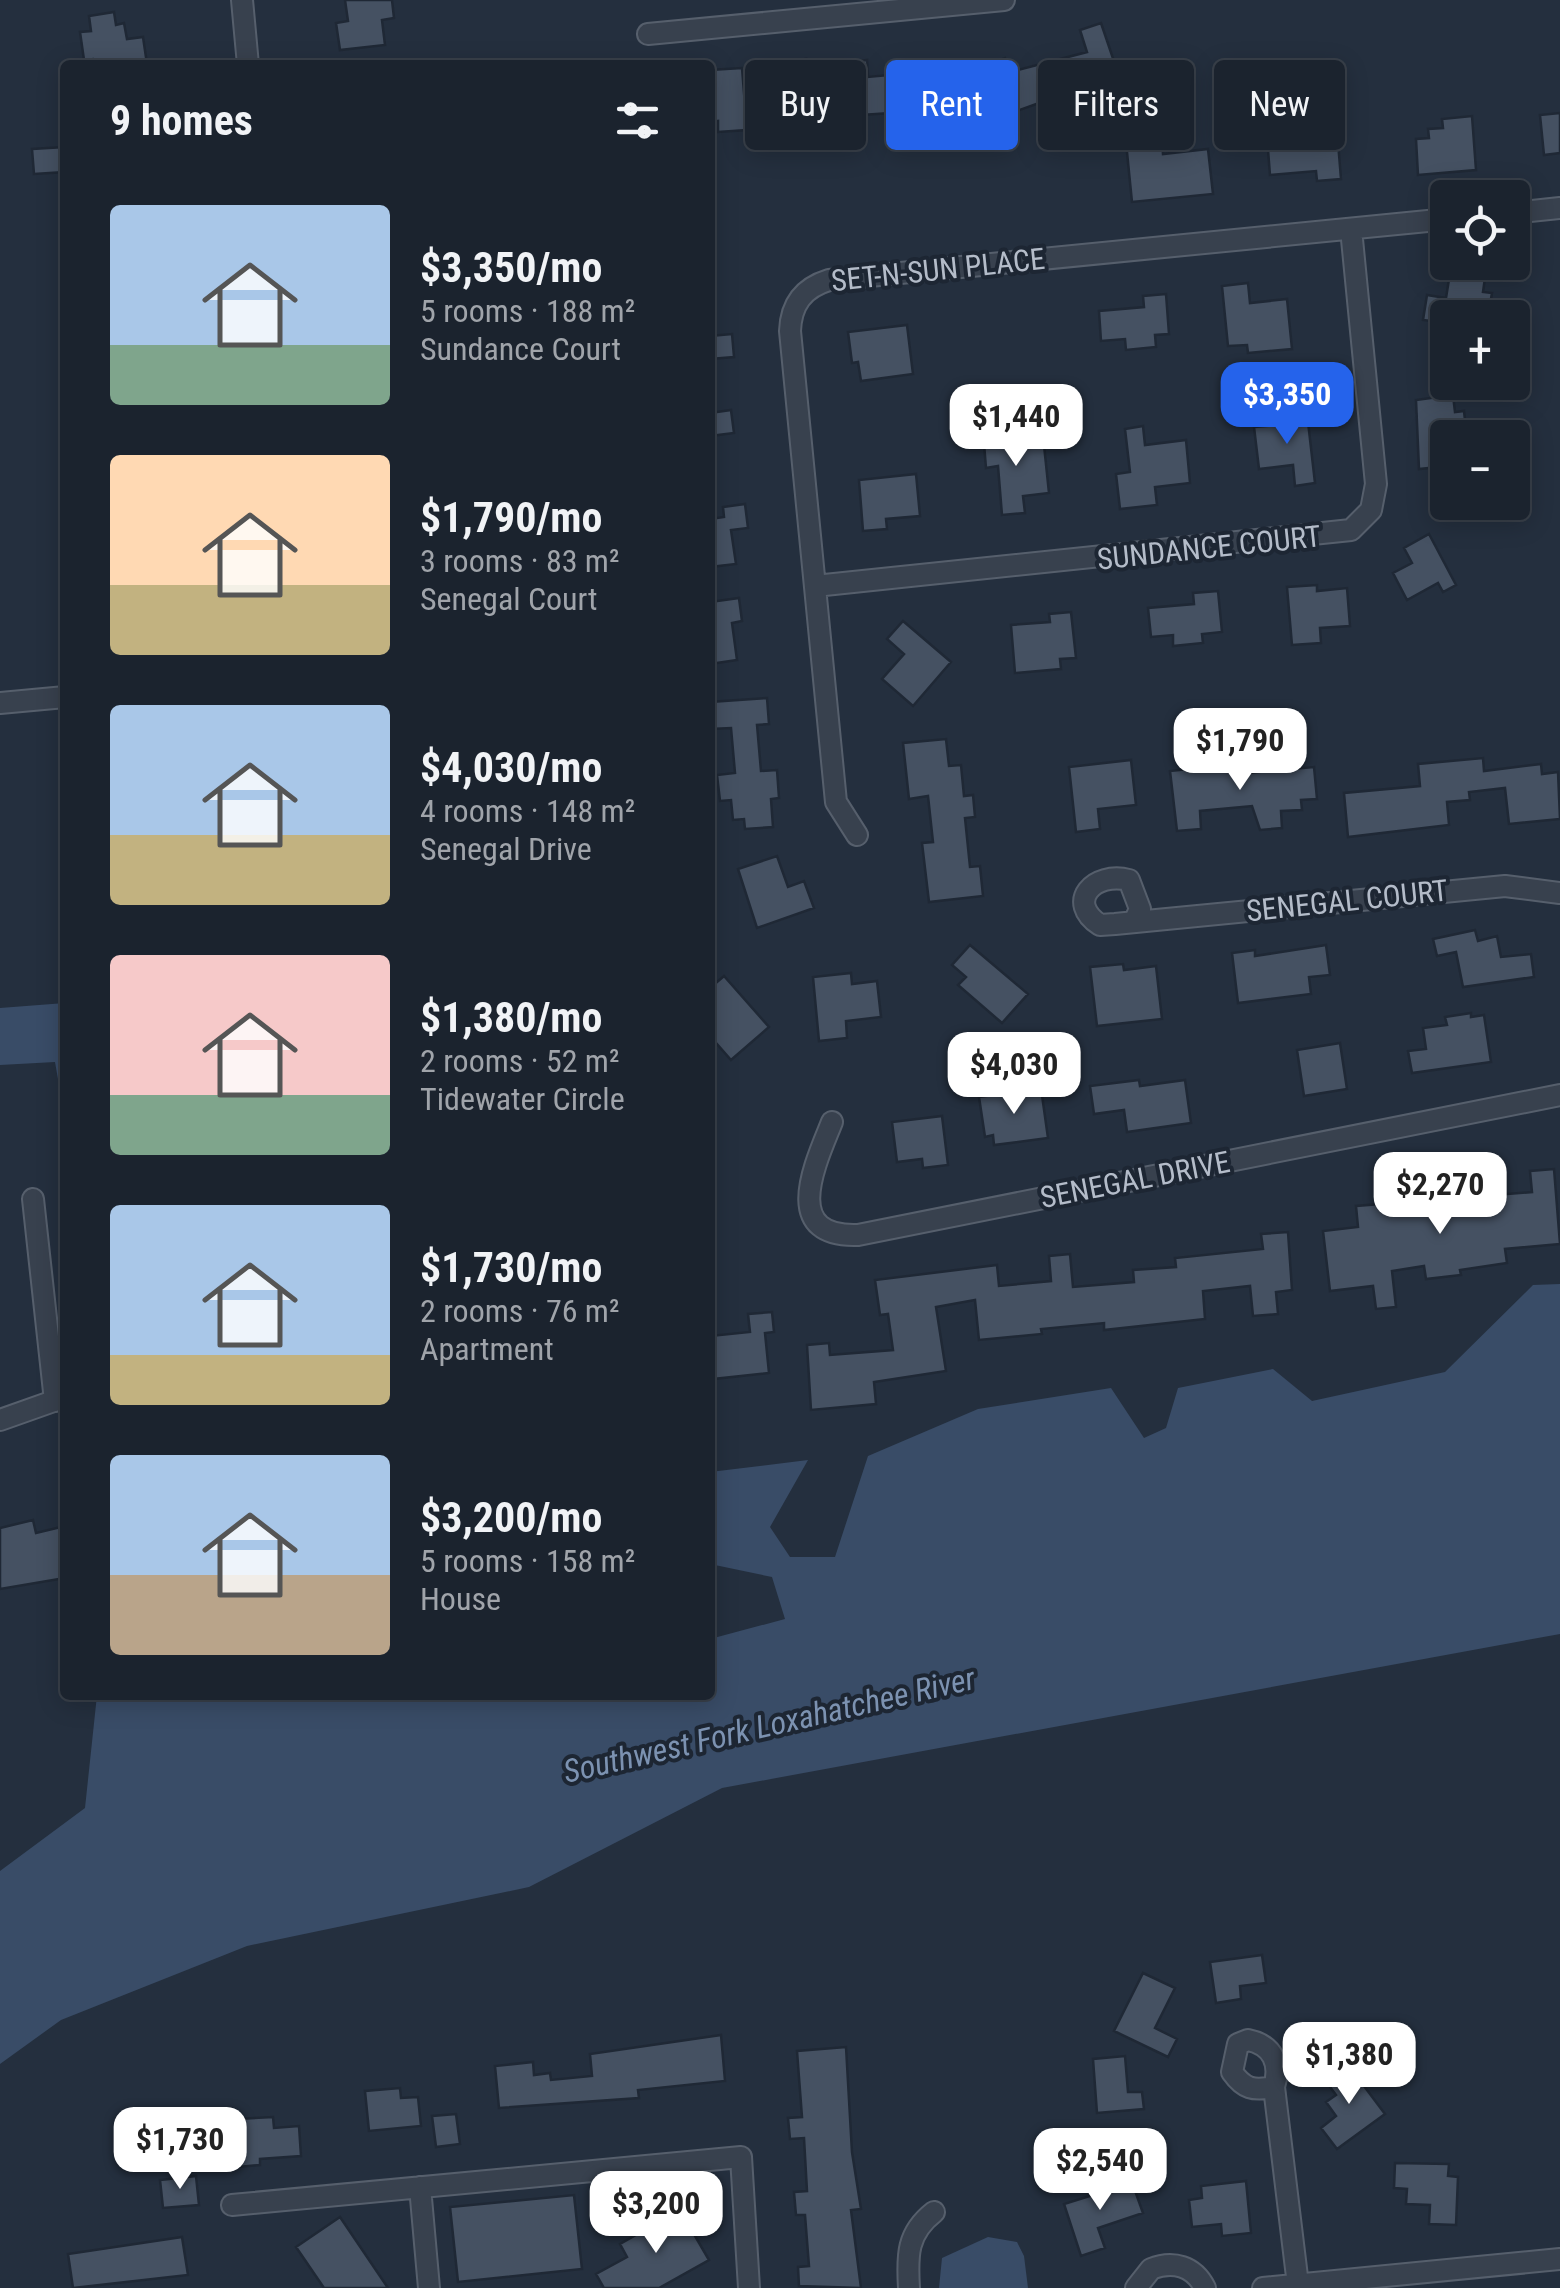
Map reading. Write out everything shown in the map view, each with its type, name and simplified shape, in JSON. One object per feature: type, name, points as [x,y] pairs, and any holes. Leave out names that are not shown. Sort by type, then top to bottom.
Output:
[{"type":"street","points":[[242,0],[248,60]]},
{"type":"street","points":[[648,34],[879,6],[1004,0]]},
{"type":"street","points":[[1530,211],[1560,208]]},
{"type":"street","name":"SET-N-SUN PLACE","points":[[857,835],[836,802],[790,331],[795,304],[815,284],[1430,221]]},
{"type":"street","name":"SUNDANCE COURT","points":[[815,586],[1350,530],[1371,510],[1376,484],[1351,228]]},
{"type":"street","points":[[0,703],[60,697]]},
{"type":"street","name":"SENEGAL COURT","points":[[1134,922],[1505,886],[1560,893]]},
{"type":"street","name":"SENEGAL DRIVE","points":[[832,1122],[806,1188],[807,1202],[820,1224],[831,1232],[858,1235],[1560,1095]]},
{"type":"street","points":[[0,1420],[60,1399],[33,1200]]},
{"type":"street","points":[[1274,2087],[1298,2284]]},
{"type":"street","points":[[232,2205],[741,2157],[749,2288]]},
{"type":"street","points":[[420,2187],[430,2288]]},
{"type":"street","points":[[909,2288],[907,2256],[915,2227],[934,2212]]},
{"type":"street","points":[[1263,2288],[1560,2259]]},
{"type":"street","points":[[1136,2288],[1151,2268],[1176,2264],[1194,2273],[1205,2288]]},
{"type":"water","points":[[60,1003],[60,1090],[55,1062],[0,1065],[0,1008]]},
{"type":"water","name":"Southwest Fork Loxahatchee River","points":[[1560,1284],[1560,1634],[722,1788],[529,1887],[247,1946],[61,2020],[0,2064],[0,1871],[85,1808],[96,1700],[715,1700],[715,1638],[785,1619],[772,1577],[715,1565],[715,1471],[808,1460],[770,1527],[790,1557],[835,1557],[868,1456],[978,1409],[1111,1388],[1144,1438],[1166,1428],[1178,1388],[1273,1369],[1312,1401],[1445,1372],[1533,1285]]},
{"type":"water","points":[[988,2237],[1017,2242],[1024,2256],[1028,2288],[939,2288],[942,2258]]},
{"type":"building","points":[[345,0],[392,0],[394,18],[382,20],[385,45],[340,50],[336,23],[348,21]]},
{"type":"building","points":[[114,12],[116,25],[124,23],[127,39],[143,37],[146,60],[84,60],[80,32],[91,31],[89,16]]},
{"type":"building","points":[[1101,23],[1114,60],[1056,60],[1087,52],[1080,30]]},
{"type":"building","points":[[866,60],[868,77],[886,75],[886,113],[866,115]]},
{"type":"building","points":[[1038,65],[1038,103],[1018,111],[1018,70]]},
{"type":"building","points":[[742,68],[745,130],[718,132],[715,70]]},
{"type":"building","points":[[1560,113],[1560,153],[1544,155],[1540,115]]},
{"type":"building","points":[[1472,116],[1476,170],[1418,175],[1416,139],[1429,138],[1428,129],[1443,128],[1442,119]]},
{"type":"building","points":[[60,147],[60,172],[34,174],[32,149]]},
{"type":"building","points":[[1208,149],[1213,194],[1132,202],[1127,150],[1163,150],[1163,154]]},
{"type":"building","points":[[1268,150],[1339,150],[1341,179],[1317,181],[1316,171],[1270,175]]},
{"type":"building","points":[[1449,280],[1485,280],[1483,292],[1492,293],[1491,300],[1430,300],[1430,321],[1423,320],[1427,295],[1446,298]]},
{"type":"building","points":[[1248,283],[1250,303],[1287,299],[1292,349],[1248,353],[1247,345],[1228,346],[1222,286]]},
{"type":"building","points":[[1166,294],[1169,334],[1155,335],[1156,347],[1126,350],[1125,339],[1101,341],[1099,311],[1144,307],[1143,296]]},
{"type":"building","points":[[907,325],[913,374],[861,381],[858,362],[852,363],[848,332]]},
{"type":"building","points":[[732,334],[734,357],[715,359],[715,336]]},
{"type":"building","points":[[1416,400],[1454,400],[1455,412],[1464,411],[1465,420],[1430,420],[1430,468],[1419,469]]},
{"type":"building","points":[[731,410],[734,433],[715,435],[715,412]]},
{"type":"building","points":[[1307,413],[1315,483],[1295,486],[1293,465],[1259,469],[1254,427],[1277,425],[1276,417]]},
{"type":"building","points":[[1143,426],[1145,445],[1186,440],[1190,483],[1155,487],[1157,505],[1120,509],[1116,474],[1130,472],[1125,429]]},
{"type":"building","points":[[1011,428],[1013,449],[1044,445],[1049,493],[1023,496],[1025,513],[1002,515],[998,466],[986,468],[983,431]]},
{"type":"building","points":[[916,474],[920,516],[886,519],[887,529],[863,531],[859,480]]},
{"type":"building","points":[[745,504],[748,528],[731,530],[736,564],[715,566],[715,518],[724,517],[723,507]]},
{"type":"building","points":[[1429,534],[1456,585],[1443,592],[1438,583],[1407,600],[1393,573],[1412,563],[1404,548]]},
{"type":"building","points":[[1317,585],[1317,591],[1347,588],[1350,626],[1320,628],[1321,643],[1292,645],[1287,587]]},
{"type":"building","points":[[1218,591],[1222,632],[1202,634],[1203,643],[1173,646],[1173,635],[1151,637],[1148,608],[1194,604],[1193,593]]},
{"type":"building","points":[[739,598],[742,621],[732,623],[737,660],[715,663],[715,601]]},
{"type":"building","points":[[1071,612],[1076,658],[1060,659],[1061,669],[1015,673],[1011,625],[1050,622],[1049,614]]},
{"type":"building","points":[[903,621],[951,662],[913,706],[882,679],[904,654],[887,639]]},
{"type":"building","points":[[767,698],[769,724],[757,725],[761,771],[777,770],[779,798],[771,799],[773,827],[745,829],[744,819],[733,820],[731,800],[720,801],[717,775],[735,773],[731,728],[715,729],[715,702]]},
{"type":"building","points":[[946,739],[949,766],[961,765],[964,796],[973,795],[975,817],[965,818],[970,867],[980,866],[983,896],[929,902],[922,843],[933,842],[928,796],[909,799],[903,743]]},
{"type":"building","points":[[1483,758],[1484,771],[1541,764],[1542,774],[1558,772],[1560,819],[1509,824],[1505,788],[1469,792],[1470,800],[1447,802],[1449,825],[1348,837],[1344,793],[1420,786],[1418,764]]},
{"type":"building","points":[[1131,760],[1136,805],[1098,809],[1100,829],[1076,832],[1069,767]]},
{"type":"building","points":[[1235,764],[1236,774],[1314,767],[1317,799],[1301,800],[1302,810],[1281,811],[1282,828],[1260,830],[1252,806],[1200,811],[1201,829],[1177,831],[1170,771]]},
{"type":"building","points":[[777,856],[788,887],[804,881],[814,908],[757,928],[738,869]]},
{"type":"building","points":[[1475,930],[1478,941],[1497,936],[1501,957],[1531,954],[1534,977],[1463,987],[1456,952],[1437,956],[1433,939]]},
{"type":"building","points":[[970,945],[1028,994],[1002,1023],[958,985],[966,977],[952,965]]},
{"type":"building","points":[[1326,945],[1330,975],[1309,977],[1311,994],[1238,1003],[1232,953],[1255,950],[1255,956]]},
{"type":"building","points":[[1123,964],[1124,970],[1156,966],[1162,1019],[1097,1026],[1090,967]]},
{"type":"building","points":[[851,973],[852,984],[877,981],[881,1017],[846,1021],[847,1038],[819,1041],[813,977]]},
{"type":"building","points":[[724,976],[769,1027],[731,1060],[715,1042],[715,984]]},
{"type":"building","points":[[1471,1013],[1471,1017],[1484,1015],[1491,1062],[1412,1073],[1408,1051],[1426,1049],[1423,1028],[1447,1025],[1445,1017]]},
{"type":"building","points":[[1340,1043],[1347,1089],[1304,1096],[1297,1050]]},
{"type":"building","points":[[1139,1080],[1140,1086],[1185,1080],[1191,1123],[1127,1132],[1124,1110],[1094,1114],[1090,1086]]},
{"type":"building","points":[[1041,1088],[1048,1138],[994,1145],[993,1135],[985,1137],[979,1097]]},
{"type":"building","points":[[942,1116],[948,1165],[923,1168],[922,1159],[897,1162],[892,1122]]},
{"type":"building","points":[[1554,1169],[1560,1244],[1505,1249],[1507,1263],[1460,1270],[1461,1275],[1426,1279],[1424,1266],[1392,1271],[1396,1307],[1376,1309],[1373,1286],[1330,1291],[1323,1231],[1358,1227],[1356,1206],[1532,1192],[1530,1171]]},
{"type":"building","points":[[1288,1232],[1292,1290],[1276,1292],[1278,1314],[1253,1316],[1250,1286],[1203,1291],[1205,1319],[1104,1330],[1104,1323],[979,1340],[975,1300],[936,1307],[946,1371],[874,1382],[876,1404],[811,1410],[807,1345],[829,1343],[830,1355],[893,1350],[888,1314],[880,1315],[875,1280],[997,1265],[999,1286],[1051,1281],[1049,1256],[1070,1254],[1073,1287],[1134,1282],[1133,1270],[1176,1267],[1175,1258],[1263,1249],[1261,1234]]},
{"type":"building","points":[[772,1312],[774,1332],[765,1333],[769,1373],[715,1379],[715,1336],[750,1332],[748,1314]]},
{"type":"building","points":[[33,1520],[36,1533],[60,1527],[60,1579],[0,1589],[0,1528]]},
{"type":"building","points":[[1262,1955],[1266,1983],[1240,1986],[1241,1999],[1216,2003],[1210,1962]]},
{"type":"building","points":[[1143,1973],[1175,1988],[1155,2028],[1177,2039],[1168,2057],[1114,2031]]},
{"type":"building","points":[[721,2035],[725,2081],[638,2090],[639,2098],[499,2108],[495,2066],[533,2062],[534,2075],[550,2073],[551,2080],[592,2076],[590,2054]]},
{"type":"building","points":[[846,2047],[852,2152],[861,2209],[851,2210],[861,2288],[799,2286],[798,2267],[809,2266],[805,2215],[796,2215],[794,2192],[807,2191],[804,2138],[790,2139],[788,2118],[802,2117],[797,2051]]},
{"type":"building","points":[[1125,2056],[1128,2092],[1142,2092],[1144,2109],[1097,2113],[1093,2059]]},
{"type":"building","points":[[1346,2062],[1385,2114],[1337,2149],[1321,2128],[1336,2116],[1326,2102],[1336,2095],[1324,2079]]},
{"type":"building","points":[[400,2088],[401,2098],[418,2097],[421,2126],[369,2131],[365,2091]]},
{"type":"building","points":[[456,2114],[460,2144],[436,2147],[432,2116]]},
{"type":"building","points":[[273,2117],[274,2128],[299,2126],[301,2156],[260,2159],[260,2165],[238,2167],[237,2158],[189,2161],[188,2135],[236,2131],[235,2119]]},
{"type":"building","points":[[1395,2163],[1449,2164],[1448,2176],[1458,2177],[1456,2225],[1429,2224],[1430,2205],[1406,2204],[1407,2189],[1394,2188]]},
{"type":"building","points":[[1101,2174],[1106,2194],[1133,2185],[1143,2213],[1098,2228],[1105,2248],[1081,2256],[1064,2204],[1090,2196],[1085,2178]]},
{"type":"building","points":[[196,2176],[199,2205],[163,2208],[160,2180]]},
{"type":"building","points":[[1246,2181],[1251,2233],[1222,2236],[1221,2224],[1192,2227],[1189,2200],[1202,2198],[1201,2186]]},
{"type":"building","points":[[574,2195],[582,2269],[458,2282],[450,2207]]},
{"type":"building","points":[[680,2210],[709,2260],[659,2288],[604,2288],[596,2274],[627,2257],[620,2244]]},
{"type":"building","points":[[340,2217],[388,2288],[324,2288],[296,2247]]},
{"type":"building","points":[[182,2237],[188,2275],[73,2288],[68,2254]]}]
